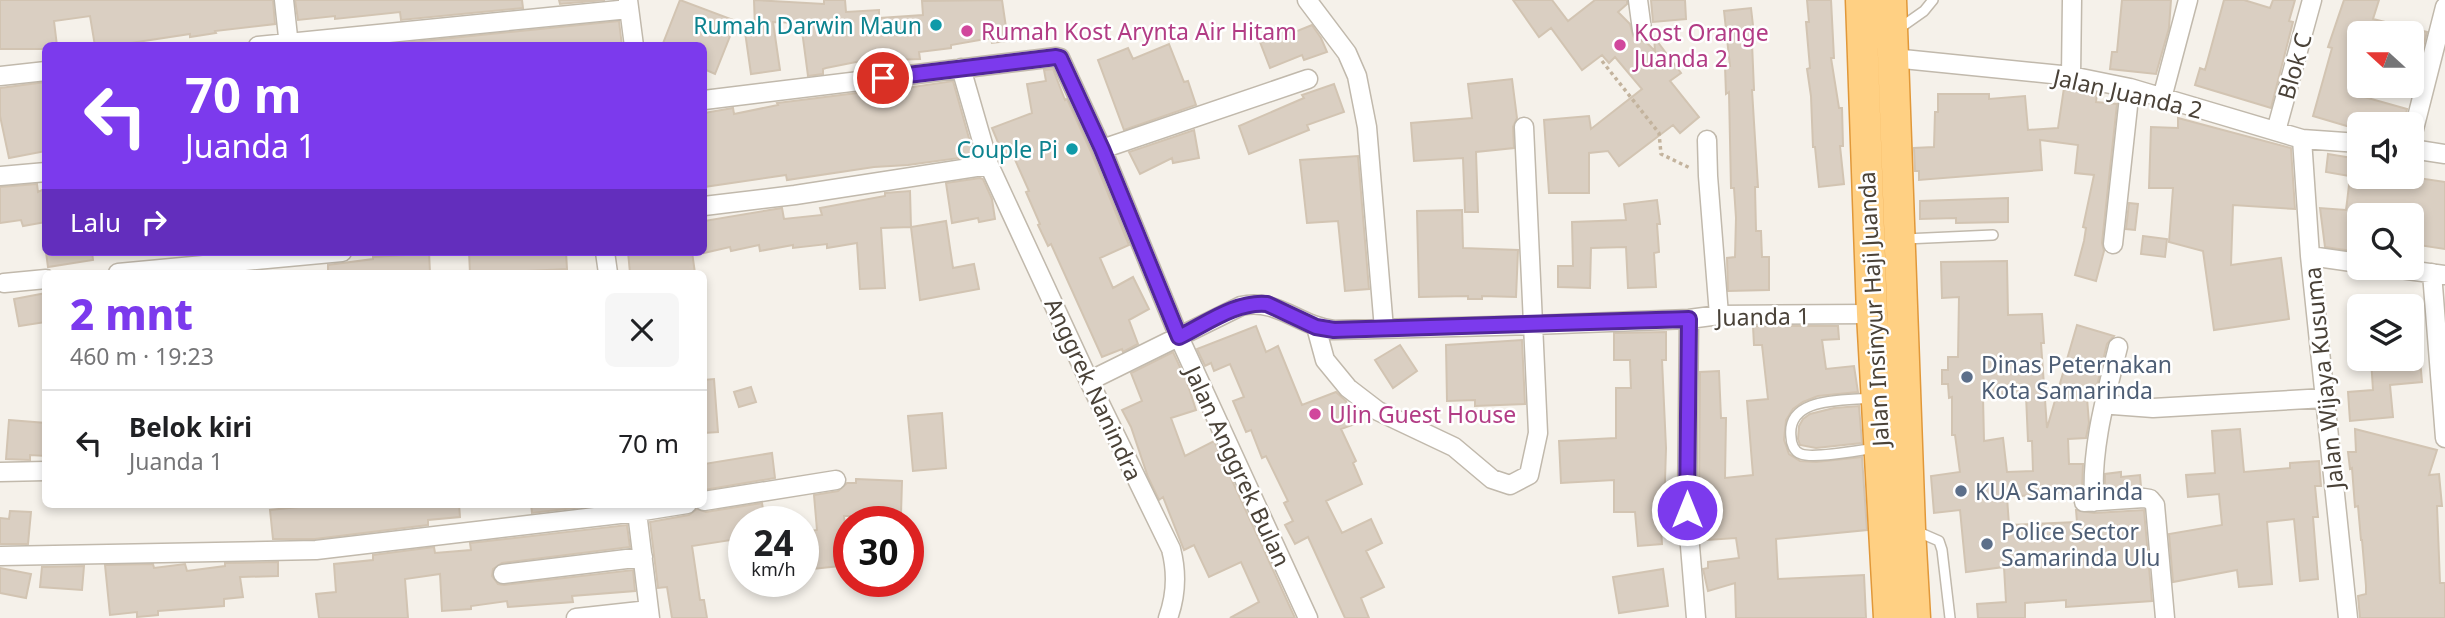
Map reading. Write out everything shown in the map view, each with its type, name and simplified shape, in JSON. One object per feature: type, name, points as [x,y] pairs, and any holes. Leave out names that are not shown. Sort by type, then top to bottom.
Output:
[{"type":"highway","name":"Jalan Insinyur Haji Juanda","points":[[1861,0],[1879,448],[1915,618]]},
{"type":"highway","name":"Jalan Insinyur Haji Juanda","points":[[1889,618],[1896,530],[1900,239],[1891,0]]},
{"type":"street","points":[[284,0],[289,42]]},
{"type":"street","points":[[1307,0],[1347,53],[1357,76],[1367,127],[1384,329]]},
{"type":"street","points":[[1638,0],[1642,30]]},
{"type":"street","points":[[2071,76],[2072,0]]},
{"type":"street","points":[[2162,98],[2188,0]]},
{"type":"street","name":"Blok C","points":[[2276,131],[2312,0]]},
{"type":"street","points":[[306,42],[629,4],[634,42]]},
{"type":"street","points":[[2419,112],[2445,7]]},
{"type":"street","name":"Jalan Juanda 2","points":[[1893,46],[2130,88],[2302,139],[2347,143]]},
{"type":"street","name":"Jalan Anggrek Bulan","points":[[961,68],[1060,58],[1102,149],[1179,337],[1308,618]]},
{"type":"street","points":[[707,100],[961,68]]},
{"type":"street","name":"Anggrek Nanindra","points":[[961,68],[989,165],[1171,549],[1175,588],[1168,618]]},
{"type":"street","points":[[0,76],[42,71]]},
{"type":"street","points":[[1102,149],[1308,79]]},
{"type":"street","points":[[2113,244],[2130,88]]},
{"type":"street","points":[[1316,327],[1325,360],[1348,388],[1378,411],[1454,447],[1492,479],[1510,485],[1529,475],[1538,433],[1524,127]]},
{"type":"street","name":"Jalan Wijaya Kusuma","points":[[2302,139],[2310,256],[2349,618]]},
{"type":"street","points":[[1707,140],[1719,315]]},
{"type":"street","points":[[2424,150],[2445,153]]},
{"type":"street","points":[[707,206],[989,165]]},
{"type":"street","points":[[0,176],[42,172]]},
{"type":"street","points":[[2310,256],[2347,261]]},
{"type":"street","points":[[162,270],[310,260]]},
{"type":"street","points":[[2439,274],[2445,438]]},
{"type":"street","points":[[4,283],[42,279]]},
{"type":"street","name":"Juanda 1","points":[[1089,380],[1241,306],[1258,303],[1267,304],[1316,327],[1334,330],[1533,326],[1689,319],[1719,315],[1872,314]]},
{"type":"street","points":[[1689,319],[1687,510],[1696,618]]},
{"type":"street","points":[[2118,347],[2101,410],[2089,502],[2144,498],[2150,499],[2155,505],[2165,618]]},
{"type":"street","points":[[2113,405],[2153,408],[2325,398]]},
{"type":"street","points":[[0,472],[42,471]]},
{"type":"street","points":[[707,501],[836,480]]},
{"type":"street","points":[[0,556],[316,550],[637,508],[649,614],[576,618]]},
{"type":"street","points":[[503,574],[643,558]]},
{"type":"lane","points":[[1893,46],[1933,0]]},
{"type":"lane","points":[[1900,239],[1993,234]]},
{"type":"lane","points":[[1877,398],[1805,407],[1795,416],[1790,435],[1794,449],[1799,454],[1810,456],[1879,448]]},
{"type":"lane","points":[[1896,530],[1939,541],[1950,618]]},
{"type":"path","points":[[1602,61],[1659,133],[1661,154],[1708,176]]},
{"type":"building","points":[[0,0],[273,0],[275,24],[215,31],[216,33],[190,37],[190,34],[137,42],[94,42],[90,16],[54,21],[57,42],[42,42],[42,49],[0,49]]},
{"type":"building","points":[[295,0],[522,0],[523,8],[401,20],[400,12],[298,20]]},
{"type":"building","points":[[559,0],[605,0],[560,4]]},
{"type":"building","points":[[680,0],[736,21],[715,74],[707,70],[707,42],[664,42]]},
{"type":"building","points":[[754,0],[824,4],[824,0],[845,0],[846,12],[879,10],[879,18],[923,15],[922,1],[1002,0],[1008,41],[992,43],[991,38],[951,45],[951,48],[919,52],[920,59],[861,61],[826,68],[823,69],[823,74],[808,76],[801,23],[773,22],[780,70],[751,74],[744,25],[755,29]]},
{"type":"building","points":[[1513,0],[1552,0],[1568,21],[1595,0],[1627,0],[1627,4],[1618,12],[1630,24],[1633,36],[1638,41],[1645,41],[1655,51],[1654,37],[1681,73],[1670,81],[1699,117],[1680,133],[1673,125],[1619,166],[1608,151],[1589,153],[1589,193],[1549,193],[1544,120],[1589,116],[1591,129],[1642,89],[1615,57],[1609,63],[1602,55],[1582,70],[1551,28],[1539,37]]},
{"type":"building","points":[[1651,0],[1685,0],[1686,19],[1653,22]]},
{"type":"building","points":[[1807,0],[1831,0],[1834,58],[1831,58],[1839,108],[1842,108],[1843,146],[1840,146],[1844,184],[1819,187],[1807,69],[1810,68]]},
{"type":"building","points":[[2122,0],[2171,0],[2169,28],[2156,74],[2110,69],[2112,52],[2117,52]]},
{"type":"building","points":[[2224,0],[2244,0],[2270,8],[2273,0],[2295,0],[2289,21],[2293,22],[2271,108],[2195,85],[2200,68],[2205,70]]},
{"type":"building","points":[[2344,0],[2379,0],[2373,19],[2381,21],[2347,21],[2347,98],[2368,98],[2407,109],[2406,112],[2347,112],[2347,126],[2313,116],[2332,48],[2328,47]]},
{"type":"building","points":[[1751,8],[1755,43],[1752,43],[1752,90],[1758,187],[1755,187],[1756,231],[1761,231],[1762,257],[1769,257],[1769,290],[1728,291],[1727,258],[1735,257],[1736,218],[1734,188],[1731,188],[1729,92],[1726,94],[1725,66],[1730,66],[1724,11]]},
{"type":"building","points":[[619,21],[622,42],[413,42]]},
{"type":"building","points":[[1312,25],[1327,52],[1304,60],[1302,55],[1270,68],[1260,42],[1289,30],[1290,34]]},
{"type":"building","points":[[1169,44],[1184,82],[1188,81],[1196,105],[1124,130],[1098,60],[1128,48],[1133,59]]},
{"type":"building","points":[[1053,69],[1092,154],[1129,245],[1100,258],[1113,288],[1133,277],[1149,309],[1129,320],[1138,344],[1123,352],[1122,349],[1102,357],[1051,244],[1048,246],[1038,225],[1040,224],[1026,192],[1029,191],[1012,153],[1004,157],[992,128],[1032,113],[1027,84],[1046,81],[1044,70]]},
{"type":"building","points":[[1512,79],[1517,118],[1513,127],[1514,148],[1476,152],[1478,212],[1465,212],[1463,158],[1414,161],[1411,123],[1472,118],[1468,84]]},
{"type":"building","points":[[953,81],[974,156],[787,180],[786,175],[707,187],[707,112],[733,108],[734,114],[778,105],[777,103]]},
{"type":"building","points":[[42,83],[42,152],[9,158],[0,116],[0,88]]},
{"type":"building","points":[[1334,84],[1344,112],[1307,125],[1309,130],[1249,154],[1239,126],[1304,98],[1302,95]]},
{"type":"building","points":[[2064,88],[2097,93],[2096,102],[2117,104],[2102,243],[2104,251],[2096,281],[2075,275],[2084,241],[2086,228],[2083,227],[2094,175],[2075,173],[2078,145],[2040,140],[2042,170],[1919,180],[1919,171],[1915,171],[1914,148],[1934,147],[1938,94],[1989,94],[1989,99],[2025,96],[2028,130],[2058,128]]},
{"type":"building","points":[[2178,118],[2291,148],[2295,209],[2233,205],[2231,265],[2281,258],[2289,319],[2214,330],[2203,251],[2169,242],[2173,188],[2149,188],[2151,127],[2178,128]]},
{"type":"building","points":[[1194,130],[1199,158],[1173,163],[1172,158],[1140,174],[1129,152]]},
{"type":"building","points":[[2328,154],[2347,157],[2347,176],[2326,172]]},
{"type":"building","points":[[1358,156],[1369,289],[1345,291],[1338,221],[1307,223],[1300,160]]},
{"type":"building","points":[[983,179],[992,199],[995,219],[979,222],[978,218],[952,223],[946,183]]},
{"type":"building","points":[[2424,179],[2445,182],[2445,249],[2424,246],[2424,203],[2347,203],[2347,250],[2325,247],[2320,208],[2346,210],[2349,189],[2424,189]]},
{"type":"building","points":[[37,184],[38,192],[42,190],[42,223],[23,226],[21,220],[0,223],[0,187]]},
{"type":"building","points":[[910,191],[911,227],[881,228],[885,288],[860,289],[857,243],[827,248],[827,244],[793,248],[793,245],[760,251],[759,245],[707,252],[707,220],[782,208],[784,219],[822,215],[820,208],[885,196],[885,193]]},
{"type":"building","points":[[2008,198],[2008,222],[1956,223],[1956,218],[1920,219],[1920,201]]},
{"type":"building","points":[[1657,200],[1660,224],[1657,224],[1659,252],[1654,253],[1656,287],[1628,288],[1626,247],[1591,248],[1590,288],[1558,287],[1558,266],[1573,266],[1572,222],[1626,220],[1624,204]]},
{"type":"building","points":[[2129,203],[2138,204],[2135,230],[2126,229]]},
{"type":"building","points":[[1462,210],[1463,248],[1518,250],[1516,297],[1419,297],[1417,211]]},
{"type":"building","points":[[946,221],[953,268],[974,264],[979,289],[920,300],[911,227]]},
{"type":"building","points":[[2143,236],[2167,239],[2165,257],[2141,254]]},
{"type":"building","points":[[47,256],[92,256],[93,260],[48,267]]},
{"type":"building","points":[[429,256],[430,270],[328,270],[328,265],[373,257]]},
{"type":"building","points":[[469,256],[566,256],[567,269],[470,270]]},
{"type":"building","points":[[628,256],[693,256],[695,270],[630,270]]},
{"type":"building","points":[[2007,261],[2008,315],[2042,314],[2044,343],[2041,343],[2047,428],[2077,325],[2114,336],[2107,344],[2094,398],[2087,398],[2089,423],[2086,438],[2068,439],[2069,464],[2083,464],[2082,491],[2076,495],[2075,492],[2007,497],[2009,525],[2077,522],[2076,510],[2094,513],[2144,510],[2152,601],[2066,607],[2066,600],[2025,603],[2025,618],[1978,618],[1977,604],[2006,602],[2004,567],[1966,572],[1960,510],[1934,513],[1931,476],[1960,472],[1955,435],[1952,435],[1952,397],[1949,398],[1948,384],[1942,384],[1942,370],[1948,370],[1948,357],[1958,357],[1959,297],[1942,298],[1941,262]],"holes":[[[1993,394],[2026,395],[2028,441],[2032,441],[2033,471],[2007,472],[2003,438],[1984,441],[1983,397]]]},
{"type":"building","points":[[42,294],[42,323],[19,326],[14,299]]},
{"type":"building","points":[[1256,326],[1266,352],[1278,346],[1302,405],[1336,392],[1346,401],[1355,424],[1341,429],[1356,461],[1353,463],[1362,484],[1326,501],[1342,533],[1371,519],[1382,543],[1366,551],[1384,587],[1361,598],[1369,618],[1345,618],[1308,537],[1295,544],[1285,525],[1293,521],[1284,503],[1288,501],[1266,456],[1262,458],[1251,430],[1246,432],[1233,401],[1244,397],[1230,364],[1214,371],[1211,363],[1205,366],[1197,349]]},
{"type":"building","points":[[1753,326],[1838,326],[1839,339],[1822,340],[1826,369],[1854,366],[1858,392],[1818,396],[1803,402],[1793,409],[1786,420],[1784,440],[1789,454],[1800,461],[1862,457],[1867,530],[1776,539],[1778,579],[1864,575],[1866,618],[1736,618],[1735,583],[1708,591],[1703,569],[1708,568],[1708,562],[1739,558],[1736,538],[1707,540],[1704,495],[1699,495],[1700,372],[1719,371],[1721,418],[1726,418],[1725,478],[1753,475],[1747,401],[1768,399],[1762,345],[1754,345]]},
{"type":"building","points":[[1666,332],[1666,360],[1662,360],[1666,448],[1664,513],[1660,513],[1662,544],[1638,546],[1635,512],[1614,512],[1614,480],[1561,483],[1559,441],[1616,438],[1616,388],[1631,388],[1630,360],[1614,360],[1614,333]]},
{"type":"building","points":[[1522,340],[1525,404],[1475,406],[1475,400],[1447,401],[1446,345]]},
{"type":"building","points":[[1400,345],[1417,371],[1393,388],[1375,360]]},
{"type":"building","points":[[1173,352],[1196,410],[1171,418],[1185,456],[1214,441],[1295,618],[1230,618],[1259,602],[1241,562],[1209,577],[1194,545],[1184,550],[1163,497],[1159,500],[1148,477],[1131,427],[1122,410],[1142,401],[1131,373]]},
{"type":"building","points":[[2372,371],[2421,371],[2422,382],[2390,385],[2393,417],[2350,421],[2348,392],[2373,390]]},
{"type":"building","points":[[714,379],[718,432],[707,433],[707,380]]},
{"type":"building","points":[[751,387],[756,402],[739,407],[734,392]]},
{"type":"building","points":[[1859,406],[1862,443],[1816,448],[1800,445],[1799,426],[1810,414]]},
{"type":"building","points":[[942,413],[946,468],[913,471],[908,416]]},
{"type":"building","points":[[9,420],[42,423],[42,456],[30,455],[30,460],[6,459]]},
{"type":"building","points":[[2240,429],[2244,472],[2290,468],[2290,463],[2319,461],[2321,486],[2315,486],[2318,517],[2313,517],[2318,579],[2300,581],[2294,519],[2267,522],[2272,584],[2239,587],[2237,570],[2173,582],[2169,534],[2222,525],[2219,494],[2188,497],[2186,475],[2215,473],[2212,431]]},
{"type":"building","points":[[2355,429],[2437,450],[2429,475],[2439,474],[2442,506],[2437,506],[2440,583],[2445,583],[2445,618],[2360,618],[2358,596],[2366,594],[2366,586],[2358,506],[2355,507],[2348,452],[2356,452]]},
{"type":"building","points":[[772,453],[775,478],[707,489],[707,464]]},
{"type":"building","points":[[2121,472],[2121,477],[2140,475],[2141,487],[2105,489],[2105,474]]},
{"type":"building","points":[[856,479],[902,481],[901,506],[833,506],[833,567],[819,568],[819,506],[815,506],[814,495],[838,491],[847,483],[856,483]]},
{"type":"building","points":[[459,508],[460,517],[428,520],[428,525],[315,539],[273,539],[270,510]]},
{"type":"building","points":[[531,508],[574,508],[532,513]]},
{"type":"building","points":[[728,508],[728,540],[692,546],[700,600],[704,600],[707,618],[672,618],[667,587],[658,588],[650,522],[689,515],[697,509],[706,512]]},
{"type":"building","points":[[10,511],[31,512],[28,544],[0,544],[0,518],[9,519]]},
{"type":"building","points":[[627,525],[630,547],[502,563],[493,569],[492,576],[498,584],[504,585],[633,570],[635,591],[572,596],[573,602],[508,607],[507,601],[471,606],[471,609],[442,611],[440,574],[405,579],[408,618],[319,618],[316,594],[336,592],[334,564],[373,560],[373,555],[434,547],[435,553],[471,550],[470,543]]},
{"type":"building","points":[[278,562],[278,576],[240,577],[243,597],[224,599],[224,606],[158,611],[158,615],[137,617],[137,612],[110,615],[105,565],[153,564],[154,568],[185,564],[187,571],[225,566],[225,563]]},
{"type":"building","points":[[84,566],[82,590],[40,587],[42,567]]},
{"type":"building","points":[[0,568],[31,574],[26,598],[0,593]]},
{"type":"building","points":[[1663,569],[1668,606],[1619,613],[1613,577]]},
{"type":"place","name":"Rumah Darwin Maun","points":[[936,25]]},
{"type":"place","name":"Rumah Kost Arynta Air Hitam","points":[[967,31]]},
{"type":"place","name":"Kost Orange Juanda 2","points":[[1620,45]]},
{"type":"place","name":"Couple Pi","points":[[1072,149]]},
{"type":"place","name":"Dinas Peternakan Kota Samarinda","points":[[1967,377]]},
{"type":"place","name":"Ulin Guest House","points":[[1315,414]]},
{"type":"place","name":"KUA Samarinda","points":[[1961,491]]},
{"type":"place","name":"Police Sector Samarinda Ulu","points":[[1987,544]]},
{"type":"route","points":[[883,78],[1060,58],[1102,149],[1179,337],[1241,306],[1258,303],[1267,304],[1316,327],[1334,330],[1533,326],[1689,319],[1687,510]]}]
